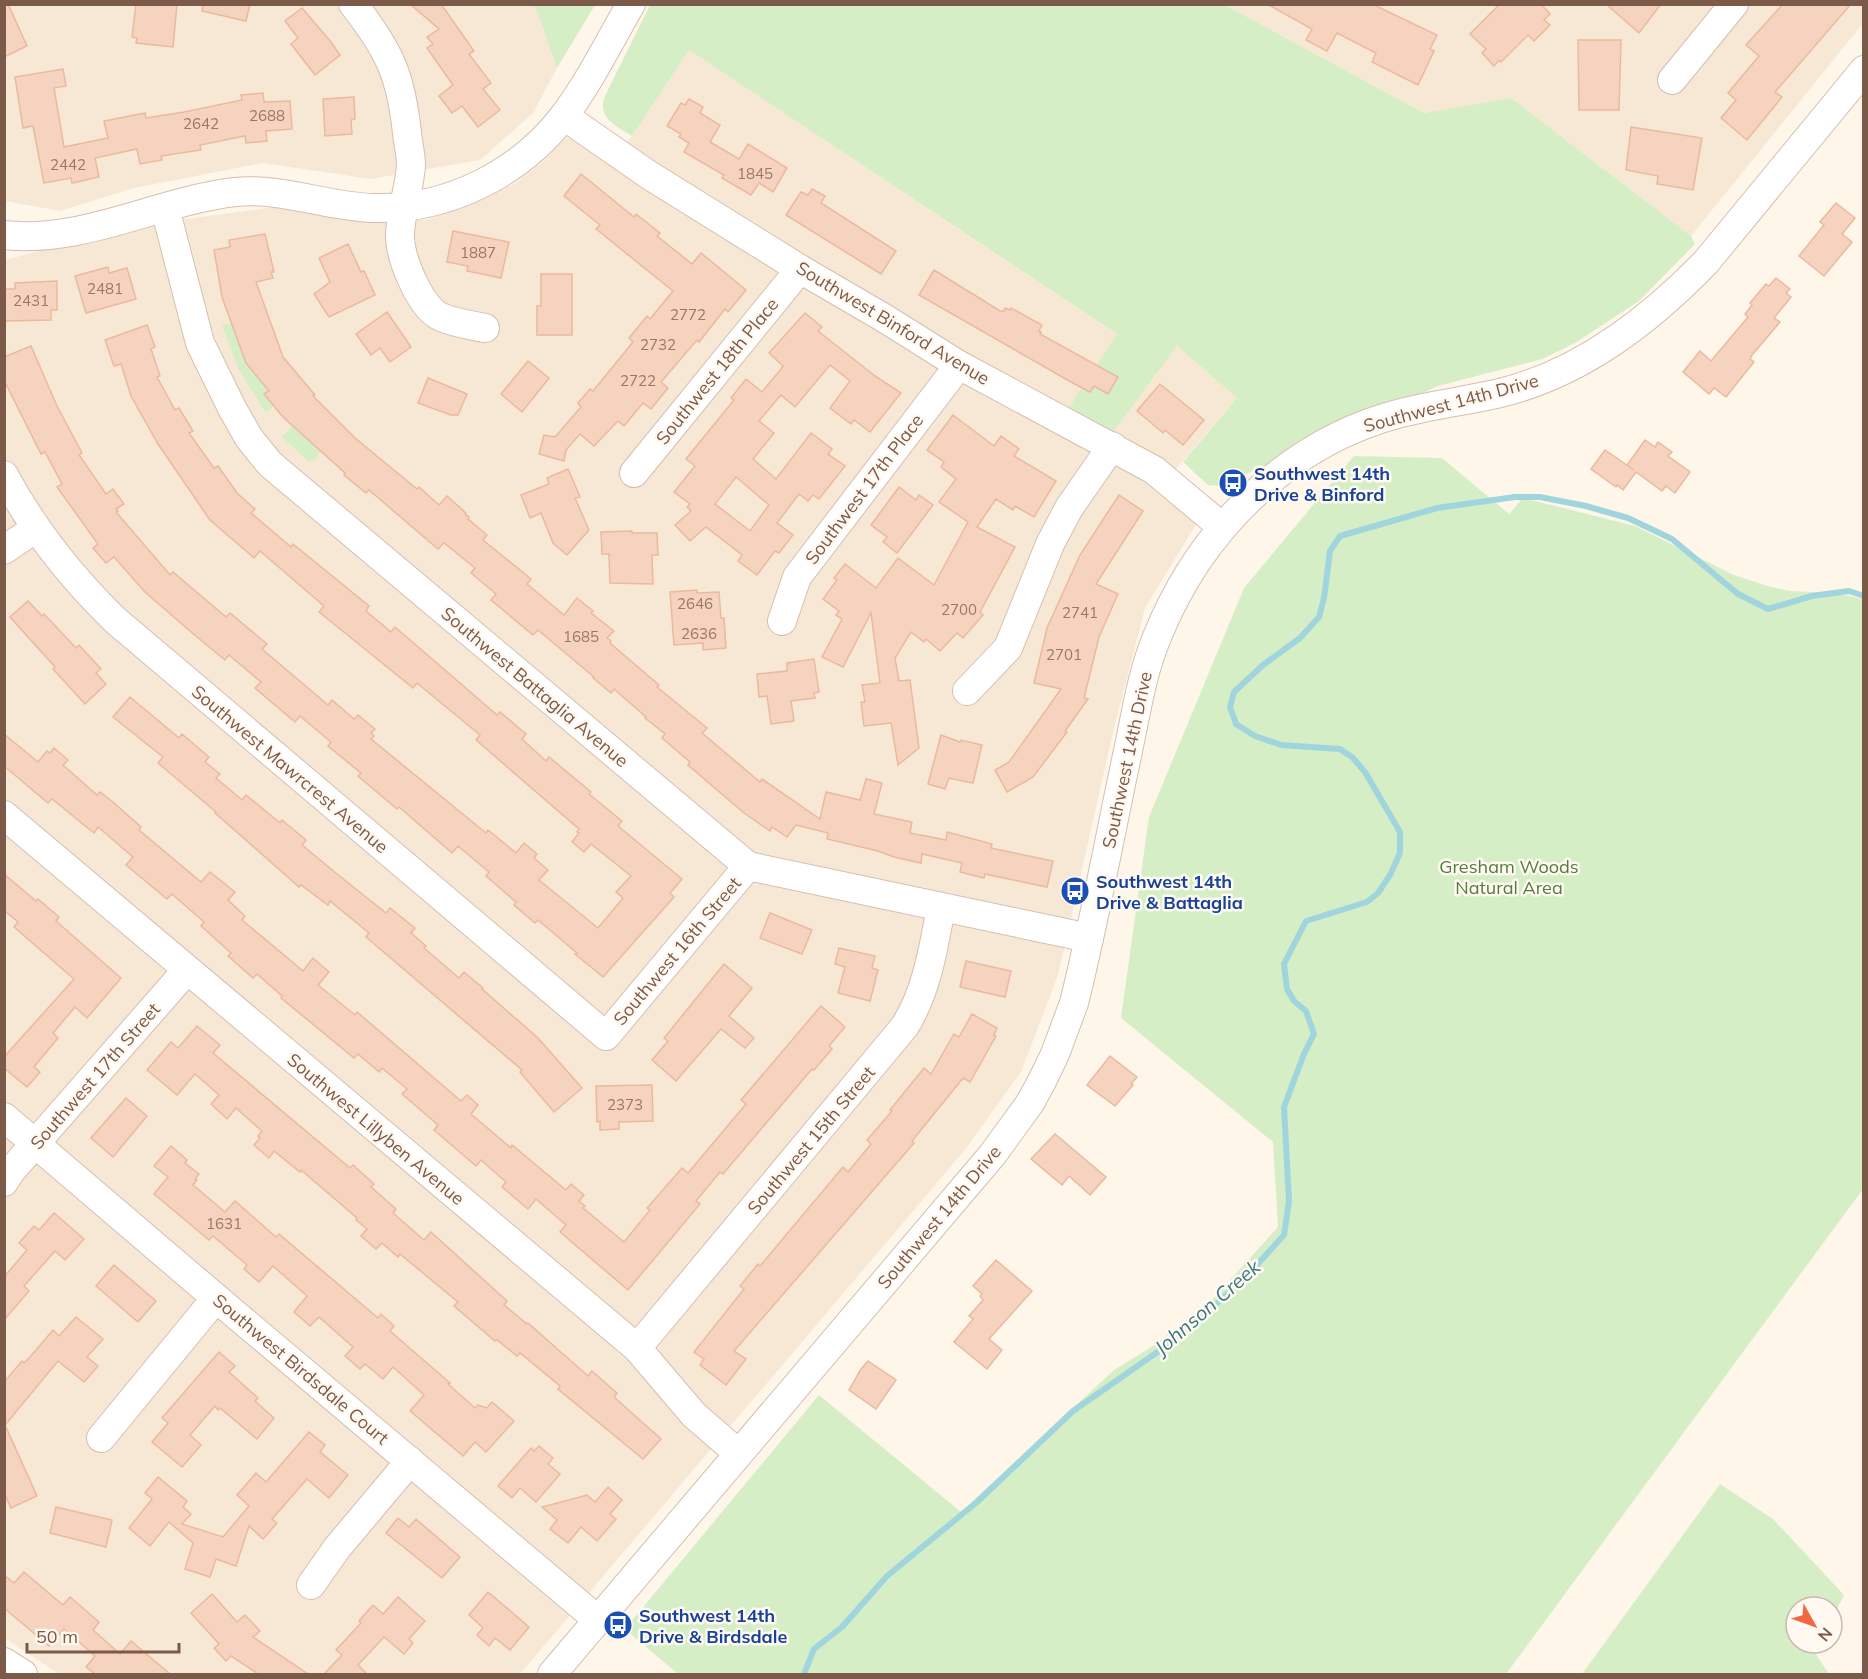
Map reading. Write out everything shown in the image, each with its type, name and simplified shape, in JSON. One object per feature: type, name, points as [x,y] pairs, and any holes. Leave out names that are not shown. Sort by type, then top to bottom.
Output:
[{"type":"street","points":[[353,4],[385,48],[397,77],[404,105],[411,164],[400,238],[407,268],[417,291],[432,311],[440,317],[485,328]]},
{"type":"street","points":[[4,235],[49,236],[210,196],[256,191],[374,208],[441,199],[475,187],[526,155],[545,139],[564,116],[631,4]]},
{"type":"street","points":[[1672,80],[1734,4]]},
{"type":"street","name":"Southwest 14th Drive","points":[[552,1674],[993,1154],[1030,1103],[1065,1029],[1074,1003],[1149,659],[1168,610],[1183,582],[1199,556],[1222,527],[1250,497],[1312,451],[1334,439],[1399,413],[1522,386],[1572,366],[1638,325],[1680,289],[1706,262],[1863,70]]},
{"type":"street","name":"Southwest Binford Avenue","points":[[564,116],[649,175],[959,365],[1154,470],[1222,527]]},
{"type":"street","name":"Southwest Battaglia Avenue","points":[[165,208],[200,344],[249,438],[270,464],[748,866],[1089,938]]},
{"type":"street","name":"Southwest 18th Place","points":[[634,473],[800,269]]},
{"type":"street","name":"Southwest 17th Place","points":[[782,621],[797,577],[959,365]]},
{"type":"street","points":[[966,691],[1008,648],[1050,544],[1069,508],[1112,446]]},
{"type":"street","name":"Southwest Mawrcrest Avenue","points":[[4,475],[36,528],[89,594],[115,620],[606,1036]]},
{"type":"street","points":[[4,550],[36,528]]},
{"type":"street","name":"Southwest Lillyben Avenue","points":[[4,815],[637,1348],[694,1414],[738,1453]]},
{"type":"street","name":"Southwest 16th Street","points":[[606,1036],[748,866]]},
{"type":"street","name":"Southwest 15th Street","points":[[637,1348],[905,1026],[924,987],[941,908]]},
{"type":"street","name":"Southwest 17th Street","points":[[4,1182],[187,970]]},
{"type":"street","name":"Southwest Birdsdale Court","points":[[4,1117],[598,1620]]},
{"type":"street","points":[[101,1438],[216,1298]]},
{"type":"street","points":[[311,1585],[338,1548],[410,1461]]},
{"type":"street","points":[[4,1662],[23,1674]]},
{"type":"shaded area","points":[[1863,4],[1864,22],[1691,236],[1511,98],[1424,113],[1225,5]]},
{"type":"shaded area","points":[[5,5],[532,5],[536,7],[557,68],[533,113],[480,160],[371,179],[263,163],[134,188],[60,211],[5,201]]},
{"type":"shaded area","points":[[689,50],[1118,335],[1061,420],[1110,436],[1177,346],[1237,398],[1157,491],[1197,523],[1145,608],[1114,728],[1058,975],[1021,1072],[964,1151],[520,1674],[59,1674],[5,1638],[5,260],[134,226],[275,207],[373,218],[427,220],[516,183],[543,162],[567,137],[610,162],[632,136]]},
{"type":"green space","points":[[532,5],[595,5],[557,68],[536,8]]},
{"type":"green space","points":[[650,5],[1225,5],[1424,113],[1511,98],[1691,236],[1695,244],[1639,301],[1575,343],[1542,359],[1438,386],[1220,486],[1208,485],[1183,462],[1237,398],[1177,346],[1110,436],[1061,420],[1117,334],[689,50],[632,136],[610,121],[604,111],[604,98]]},
{"type":"green space","points":[[232,323],[245,358],[279,345],[282,355],[257,376],[269,391],[265,394],[274,406],[266,413],[239,370],[222,326]]},
{"type":"green space","points":[[293,426],[321,452],[313,461],[311,459],[309,462],[282,437]]},
{"type":"green space","name":"Gresham Woods Natural Area","points":[[1354,456],[1442,458],[1509,514],[1523,498],[1635,526],[1734,575],[1767,586],[1790,591],[1835,593],[1863,599],[1863,1189],[1506,1674],[678,1674],[625,1629],[819,1395],[961,1512],[1114,1370],[1153,1346],[1213,1299],[1278,1227],[1273,1142],[1121,1018],[1149,817],[1244,588]]},
{"type":"green space","points":[[1720,1484],[1773,1519],[1844,1595],[1784,1595],[1784,1655],[1816,1655],[1829,1674],[1582,1674]]},
{"type":"building","points":[[4,4],[8,4],[27,46],[4,57]]},
{"type":"building","points":[[136,4],[177,4],[173,47],[136,43],[137,38],[132,37]]},
{"type":"building","points":[[203,4],[250,4],[246,21],[202,11]]},
{"type":"building","points":[[410,4],[441,4],[474,51],[469,54],[491,83],[483,89],[500,110],[478,127],[462,106],[452,113],[439,96],[453,85],[427,48],[433,44],[427,37],[439,29]]},
{"type":"building","points":[[1267,4],[1372,4],[1437,35],[1430,49],[1434,51],[1418,85],[1372,62],[1376,53],[1337,33],[1327,51],[1306,40],[1312,29]]},
{"type":"building","points":[[1500,4],[1541,4],[1550,14],[1544,20],[1550,25],[1534,41],[1528,35],[1494,66],[1482,53],[1486,49],[1470,34]]},
{"type":"building","points":[[1606,4],[1661,4],[1639,33]]},
{"type":"building","points":[[1783,4],[1851,4],[1775,92],[1782,97],[1747,140],[1721,118],[1736,100],[1728,93],[1759,56],[1746,45]]},
{"type":"building","points":[[302,8],[340,55],[315,75],[291,44],[298,38],[285,21]]},
{"type":"building","points":[[1578,40],[1621,40],[1619,110],[1579,110]]},
{"type":"building","points":[[63,69],[66,86],[54,88],[64,147],[108,138],[104,121],[145,113],[146,118],[184,112],[242,100],[241,95],[263,93],[264,102],[290,101],[292,129],[266,131],[267,141],[246,143],[245,136],[200,145],[201,150],[161,156],[162,160],[140,164],[137,149],[95,158],[99,177],[72,183],[71,178],[44,183],[33,126],[23,128],[15,77]]},
{"type":"building","points":[[354,97],[355,119],[351,120],[352,134],[325,136],[323,99]]},
{"type":"building","points":[[689,99],[703,107],[700,113],[720,125],[710,142],[739,159],[748,144],[787,168],[773,192],[759,183],[751,195],[722,178],[724,175],[684,152],[689,143],[679,137],[681,134],[667,126],[681,103],[685,105]]},
{"type":"building","points":[[1631,127],[1702,138],[1693,190],[1657,184],[1658,176],[1626,170]]},
{"type":"building","points":[[581,174],[634,217],[636,214],[660,233],[657,236],[692,264],[701,253],[746,290],[728,312],[725,309],[699,342],[697,340],[661,382],[668,388],[651,409],[643,403],[624,426],[618,421],[594,446],[580,434],[566,450],[564,461],[539,454],[544,435],[555,437],[581,407],[578,403],[590,389],[593,391],[633,342],[629,338],[647,316],[650,319],[673,291],[596,229],[600,225],[564,196]]},
{"type":"building","points":[[812,189],[825,196],[821,203],[896,251],[881,274],[786,215],[801,192],[808,195]]},
{"type":"building","points":[[1836,203],[1855,218],[1842,234],[1852,242],[1824,276],[1799,256],[1824,225],[1820,222]]},
{"type":"building","points":[[453,231],[509,242],[501,278],[467,271],[468,266],[447,262]]},
{"type":"building","points":[[265,234],[274,272],[271,272],[273,278],[256,282],[283,357],[315,395],[313,396],[355,438],[417,489],[419,487],[439,505],[447,496],[466,513],[468,519],[487,535],[483,540],[531,579],[527,584],[564,615],[577,598],[593,611],[591,613],[614,631],[607,638],[611,641],[610,643],[659,685],[657,687],[707,728],[702,733],[760,782],[762,779],[820,819],[826,792],[860,800],[866,779],[882,783],[874,814],[912,822],[910,833],[946,840],[947,832],[992,844],[991,848],[1053,861],[1047,887],[985,874],[984,878],[960,872],[962,863],[922,854],[921,863],[894,857],[827,839],[828,833],[796,825],[787,837],[772,827],[770,831],[744,813],[688,765],[690,762],[662,738],[665,734],[614,689],[611,693],[538,630],[533,635],[491,600],[496,594],[471,573],[475,568],[444,543],[438,549],[369,490],[366,493],[283,417],[264,394],[269,391],[246,363],[222,297],[214,250],[230,247],[229,240]]},
{"type":"building","points":[[348,244],[375,295],[329,317],[314,294],[330,282],[319,258]]},
{"type":"building","points":[[108,267],[109,273],[127,268],[136,299],[86,313],[75,276]]},
{"type":"building","points":[[934,270],[1000,311],[1011,308],[1042,325],[1040,334],[1118,377],[1108,394],[1094,386],[1090,392],[919,295]]},
{"type":"building","points":[[541,274],[572,274],[572,335],[537,335],[537,306],[541,306]]},
{"type":"building","points":[[1776,278],[1790,289],[1786,293],[1791,297],[1774,318],[1780,322],[1752,355],[1750,359],[1754,362],[1726,397],[1714,388],[1709,394],[1683,372],[1700,351],[1711,361],[1748,317],[1745,314],[1752,305],[1750,303],[1766,284],[1769,286]]},
{"type":"building","points":[[57,281],[57,310],[51,310],[51,320],[4,321],[4,289],[15,289],[15,283]]},
{"type":"building","points":[[387,312],[411,347],[390,362],[380,348],[371,355],[356,334]]},
{"type":"building","points":[[805,313],[822,327],[818,331],[875,376],[901,393],[870,432],[854,420],[851,424],[830,408],[850,381],[830,365],[795,407],[781,395],[759,421],[774,433],[753,459],[776,479],[811,433],[832,449],[828,454],[845,466],[819,499],[813,495],[808,501],[799,494],[777,523],[793,535],[779,553],[775,551],[757,575],[738,561],[742,555],[706,527],[690,541],[675,525],[691,511],[687,507],[690,504],[674,492],[695,466],[686,459],[734,400],[731,398],[746,379],[762,392],[781,369],[783,366],[769,353]],"holes":[[[736,477],[769,505],[750,531],[715,504]]]},
{"type":"building","points":[[147,325],[155,347],[151,349],[160,376],[157,377],[175,410],[179,408],[193,431],[189,433],[214,468],[218,466],[237,493],[255,509],[251,513],[291,547],[293,544],[369,606],[366,611],[391,632],[395,627],[497,715],[500,712],[526,734],[522,739],[546,761],[549,757],[591,792],[589,794],[622,821],[618,826],[682,879],[670,893],[674,897],[603,977],[538,920],[535,923],[514,905],[516,902],[486,876],[489,872],[458,846],[452,853],[399,807],[397,809],[358,776],[361,773],[328,746],[331,742],[300,716],[295,722],[255,688],[261,682],[229,655],[225,660],[191,632],[145,592],[114,557],[106,563],[93,548],[98,544],[57,487],[62,484],[45,452],[41,454],[4,380],[4,357],[31,346],[57,406],[82,453],[79,455],[106,494],[113,489],[124,504],[116,509],[118,511],[116,512],[170,575],[173,572],[226,617],[230,613],[267,644],[262,649],[328,705],[332,700],[354,719],[358,715],[375,729],[371,733],[374,736],[371,739],[486,833],[488,830],[516,853],[524,843],[537,854],[534,858],[548,870],[539,880],[598,928],[623,898],[616,892],[631,876],[591,844],[584,852],[572,842],[579,833],[577,832],[579,829],[476,740],[480,735],[417,683],[413,688],[319,612],[324,606],[260,551],[254,558],[210,520],[158,444],[131,396],[121,364],[114,366],[105,340]]},
{"type":"building","points":[[528,361],[549,378],[522,412],[501,394]]},
{"type":"building","points":[[428,378],[467,394],[458,415],[451,415],[418,403]]},
{"type":"building","points":[[1160,384],[1204,420],[1183,445],[1165,430],[1163,433],[1137,411]]},
{"type":"building","points":[[953,415],[994,446],[1001,436],[1019,449],[1014,456],[1056,481],[1034,517],[1015,506],[1013,510],[996,499],[977,527],[1015,547],[980,612],[983,615],[963,638],[957,633],[940,651],[926,639],[924,642],[911,632],[895,658],[899,681],[910,680],[919,748],[898,765],[891,723],[864,726],[861,702],[865,702],[862,685],[880,683],[871,613],[843,667],[822,657],[842,619],[836,615],[839,611],[823,599],[837,580],[834,578],[845,564],[876,588],[898,558],[934,585],[968,522],[939,502],[956,479],[941,467],[944,462],[927,450]]},
{"type":"building","points":[[1645,440],[1655,447],[1658,442],[1672,452],[1668,456],[1690,472],[1675,493],[1666,486],[1662,491],[1636,472],[1623,490],[1591,469],[1605,450],[1634,470],[1627,465]]},
{"type":"building","points":[[568,469],[580,497],[575,498],[589,530],[567,555],[553,543],[541,513],[530,518],[521,495],[549,484],[547,478]]},
{"type":"building","points":[[899,487],[916,500],[919,495],[933,505],[897,553],[883,542],[887,537],[871,525]]},
{"type":"building","points":[[1119,495],[1143,511],[1096,584],[1118,594],[1099,637],[1084,698],[1088,699],[1065,731],[1067,732],[1033,777],[1007,792],[995,770],[1009,762],[1061,689],[1034,683],[1047,628],[1080,555]]},
{"type":"building","points":[[632,531],[632,533],[657,533],[658,555],[652,555],[653,584],[610,583],[609,554],[602,554],[601,532]]},
{"type":"building","points":[[697,590],[697,593],[719,592],[726,648],[703,650],[703,643],[674,645],[670,592]]},
{"type":"building","points":[[28,601],[42,616],[44,614],[76,648],[79,645],[101,669],[96,673],[106,684],[85,704],[10,617]]},
{"type":"building","points":[[814,659],[819,692],[814,693],[815,698],[791,701],[794,721],[771,724],[767,696],[759,697],[757,674],[787,671],[787,663]]},
{"type":"building","points":[[130,697],[179,738],[182,734],[209,757],[205,762],[220,774],[216,778],[242,800],[246,795],[280,823],[282,820],[306,840],[302,845],[337,874],[386,913],[390,908],[415,928],[411,933],[426,946],[424,948],[459,978],[464,972],[483,988],[538,1038],[582,1088],[554,1112],[520,1072],[522,1070],[366,937],[369,933],[330,901],[328,905],[301,885],[299,887],[158,763],[163,757],[113,717]]},
{"type":"building","points":[[4,734],[38,762],[47,751],[50,753],[54,748],[68,760],[63,765],[97,795],[100,792],[113,802],[141,827],[139,830],[201,882],[210,872],[235,892],[228,900],[245,916],[242,920],[303,971],[313,958],[329,972],[318,985],[355,1015],[357,1012],[461,1101],[467,1095],[478,1105],[471,1114],[566,1190],[571,1184],[584,1195],[579,1201],[585,1206],[583,1208],[624,1242],[650,1210],[647,1208],[682,1168],[688,1173],[746,1104],[741,1100],[821,1006],[845,1027],[829,1046],[832,1049],[814,1070],[812,1069],[723,1174],[720,1172],[696,1201],[700,1204],[628,1290],[560,1232],[566,1225],[536,1199],[528,1209],[502,1187],[506,1182],[481,1160],[476,1166],[434,1130],[438,1125],[402,1094],[407,1089],[382,1068],[379,1072],[358,1054],[354,1058],[281,998],[282,996],[257,974],[253,978],[228,956],[231,953],[201,926],[204,922],[172,894],[167,899],[126,865],[133,857],[98,827],[94,833],[52,799],[48,803],[4,766]]},
{"type":"building","points":[[941,735],[960,742],[961,740],[982,745],[973,783],[949,778],[945,789],[928,784]]},
{"type":"building","points":[[4,874],[59,917],[56,921],[121,978],[87,1018],[75,1007],[53,1033],[58,1038],[34,1067],[40,1072],[27,1087],[4,1068],[4,1057],[74,979],[14,927],[18,922],[4,910]]},
{"type":"building","points":[[770,913],[812,930],[802,954],[760,938]]},
{"type":"building","points":[[839,948],[875,956],[872,968],[878,970],[870,1001],[838,993],[845,967],[835,964]]},
{"type":"building","points":[[966,961],[1011,971],[1005,997],[960,987]]},
{"type":"building","points":[[724,964],[752,988],[729,1016],[754,1038],[745,1048],[721,1029],[676,1081],[652,1060],[668,1041],[664,1038]]},
{"type":"building","points":[[972,1014],[997,1028],[994,1035],[996,1036],[970,1082],[963,1078],[912,1141],[914,1143],[734,1351],[746,1359],[726,1385],[700,1365],[704,1359],[694,1352],[744,1289],[740,1286],[758,1264],[760,1266],[843,1167],[848,1172],[871,1144],[867,1140],[892,1111],[890,1110],[924,1068],[931,1074],[954,1034],[959,1037]]},
{"type":"building","points":[[197,1026],[220,1045],[213,1053],[350,1168],[353,1165],[374,1184],[371,1187],[396,1209],[393,1213],[424,1240],[431,1232],[507,1301],[504,1305],[588,1376],[592,1371],[617,1393],[614,1397],[661,1439],[643,1459],[558,1389],[560,1386],[520,1353],[517,1356],[497,1340],[495,1341],[454,1306],[458,1302],[400,1254],[398,1257],[382,1243],[376,1249],[361,1236],[367,1229],[356,1220],[357,1218],[301,1170],[300,1172],[274,1151],[269,1158],[254,1145],[262,1131],[236,1108],[227,1119],[211,1104],[219,1095],[195,1074],[177,1095],[147,1070],[171,1042],[178,1048]]},
{"type":"building","points":[[1110,1056],[1137,1077],[1115,1106],[1087,1085]]},
{"type":"building","points":[[652,1085],[653,1121],[619,1122],[619,1129],[600,1130],[600,1121],[597,1122],[596,1086]]},
{"type":"building","points":[[126,1098],[147,1116],[113,1157],[91,1138]]},
{"type":"building","points":[[1055,1134],[1106,1177],[1090,1195],[1069,1176],[1062,1185],[1031,1159]]},
{"type":"building","points":[[171,1146],[187,1160],[185,1163],[199,1174],[193,1185],[225,1212],[235,1201],[276,1237],[279,1234],[378,1318],[381,1314],[394,1326],[390,1331],[475,1408],[478,1405],[487,1408],[492,1402],[514,1421],[486,1452],[475,1442],[463,1456],[410,1411],[424,1395],[393,1367],[383,1379],[365,1364],[360,1369],[345,1356],[353,1347],[319,1317],[310,1326],[294,1312],[307,1296],[273,1266],[259,1282],[244,1269],[247,1265],[213,1236],[209,1240],[154,1194],[168,1177],[154,1166]]},
{"type":"building","points":[[54,1213],[84,1239],[65,1260],[55,1251],[24,1286],[29,1291],[4,1320],[4,1277],[27,1250],[19,1243],[34,1226],[39,1230]]},
{"type":"building","points":[[996,1260],[1032,1291],[989,1339],[1002,1350],[987,1369],[954,1342],[973,1319],[969,1316],[983,1300],[980,1296],[982,1294],[973,1286]]},
{"type":"building","points":[[114,1265],[156,1301],[138,1322],[96,1286]]},
{"type":"building","points":[[76,1317],[103,1339],[87,1357],[98,1366],[84,1382],[58,1361],[5,1425],[37,1496],[11,1508],[4,1493],[4,1382],[53,1330],[59,1336]]},
{"type":"building","points":[[219,1352],[235,1366],[229,1372],[258,1398],[255,1401],[274,1418],[257,1439],[215,1406],[190,1435],[201,1445],[182,1467],[152,1442],[168,1423],[162,1418]]},
{"type":"building","points":[[868,1361],[896,1380],[876,1409],[849,1390]]},
{"type":"building","points":[[309,1432],[325,1445],[320,1452],[348,1475],[329,1498],[307,1479],[272,1519],[277,1523],[263,1539],[249,1526],[236,1566],[216,1559],[210,1577],[185,1569],[193,1543],[169,1522],[150,1546],[129,1528],[152,1499],[145,1493],[158,1477],[187,1501],[183,1507],[191,1514],[182,1524],[223,1537],[249,1506],[237,1495],[256,1473],[266,1482]]},
{"type":"building","points":[[539,1446],[553,1458],[548,1464],[560,1474],[536,1502],[520,1488],[512,1498],[498,1486],[531,1448],[534,1451]]},
{"type":"building","points":[[608,1487],[622,1500],[610,1514],[616,1519],[597,1541],[581,1527],[568,1543],[550,1529],[557,1520],[542,1507],[587,1495],[595,1502]]},
{"type":"building","points":[[56,1507],[112,1520],[106,1547],[50,1533]]},
{"type":"building","points":[[398,1518],[409,1527],[416,1519],[460,1557],[442,1578],[386,1533]]},
{"type":"building","points":[[24,1572],[63,1605],[70,1597],[99,1622],[93,1630],[120,1654],[131,1641],[170,1674],[95,1674],[86,1667],[95,1656],[64,1629],[49,1646],[4,1608],[4,1575],[14,1583]]},
{"type":"building","points":[[488,1592],[529,1627],[510,1650],[495,1638],[489,1646],[477,1635],[483,1628],[469,1615]]},
{"type":"building","points":[[212,1594],[237,1622],[245,1615],[260,1631],[253,1637],[308,1674],[258,1674],[231,1656],[226,1661],[214,1648],[219,1644],[191,1613]]},
{"type":"building","points":[[398,1597],[425,1621],[409,1639],[413,1643],[404,1654],[384,1637],[358,1665],[367,1674],[324,1674],[342,1655],[336,1650],[361,1623],[359,1621],[373,1605],[383,1614]]},
{"type":"waterway","name":"Johnson Creek","points":[[804,1674],[814,1649],[842,1627],[887,1576],[977,1502],[1073,1411],[1179,1337],[1244,1279],[1284,1235],[1289,1201],[1284,1107],[1314,1034],[1306,1011],[1294,1001],[1287,989],[1284,964],[1306,921],[1367,902],[1378,893],[1390,875],[1400,853],[1400,832],[1365,772],[1352,757],[1340,749],[1281,745],[1255,736],[1236,724],[1230,707],[1234,692],[1263,665],[1300,638],[1319,617],[1324,598],[1330,551],[1340,536],[1437,508],[1515,497],[1540,497],[1586,506],[1628,518],[1672,539],[1738,594],[1768,609],[1812,596],[1849,591],[1864,596]]},
{"type":"place","name":"Southwest 14th Drive & Binford","points":[[1233,483]]},
{"type":"place","name":"Southwest 14th Drive & Battaglia","points":[[1075,891]]},
{"type":"place","name":"Southwest 14th Drive & Birdsdale","points":[[618,1625]]}]
